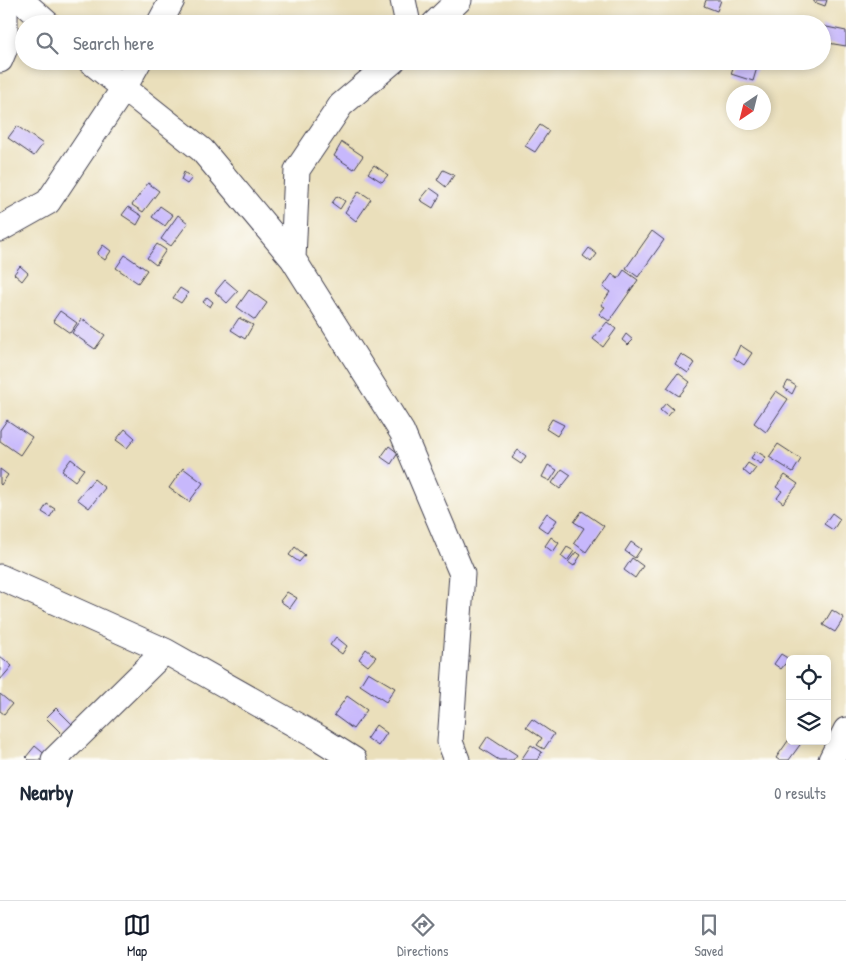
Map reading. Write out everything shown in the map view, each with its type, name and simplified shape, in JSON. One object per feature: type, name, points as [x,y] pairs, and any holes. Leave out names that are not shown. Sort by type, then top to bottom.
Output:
[{"type":"street","points":[[0,60],[5,48],[5,0]]},
{"type":"street","points":[[21,0],[38,15]]},
{"type":"street","points":[[164,15],[172,0]]},
{"type":"street","points":[[403,0],[406,15]]},
{"type":"street","points":[[443,15],[459,0]]},
{"type":"street","points":[[101,70],[202,150],[293,259],[402,432],[462,574],[450,742],[457,760]]},
{"type":"street","points":[[0,229],[48,202],[134,70]]},
{"type":"street","points":[[293,259],[297,170],[341,105],[382,70]]},
{"type":"street","points":[[0,577],[165,651],[319,738],[354,760]]},
{"type":"street","points":[[54,760],[165,651]]},
{"type":"street","points":[[831,760],[846,730]]},
{"type":"building","points":[[706,0],[721,0],[717,11],[704,6]]},
{"type":"building","points":[[814,0],[827,0],[825,6],[814,2]]},
{"type":"building","points":[[831,28],[846,31],[846,46],[831,44]]},
{"type":"building","points":[[732,70],[756,70],[753,81],[731,74]]},
{"type":"building","points":[[540,125],[549,131],[535,152],[525,146]]},
{"type":"building","points":[[17,126],[43,144],[34,156],[8,138]]},
{"type":"building","points":[[342,142],[363,156],[354,169],[334,156]]},
{"type":"building","points":[[374,165],[388,175],[382,182],[368,173]]},
{"type":"building","points":[[443,170],[454,175],[446,187],[437,180]]},
{"type":"building","points":[[184,172],[192,178],[187,184],[181,180]]},
{"type":"building","points":[[148,183],[159,191],[143,212],[132,205]]},
{"type":"building","points":[[430,188],[440,195],[433,208],[420,200]]},
{"type":"building","points":[[359,191],[371,199],[356,221],[345,212]]},
{"type":"building","points":[[337,196],[345,201],[340,209],[332,203]]},
{"type":"building","points":[[160,206],[173,215],[165,226],[152,217]]},
{"type":"building","points":[[128,207],[142,216],[137,225],[122,215]]},
{"type":"building","points":[[178,215],[188,223],[171,246],[161,239]]},
{"type":"building","points":[[652,231],[664,240],[638,277],[626,268]]},
{"type":"building","points":[[157,244],[166,250],[156,265],[147,258]]},
{"type":"building","points":[[103,245],[111,251],[105,260],[97,254]]},
{"type":"building","points":[[589,248],[597,254],[591,262],[583,256]]},
{"type":"building","points":[[125,255],[147,270],[138,283],[116,268]]},
{"type":"building","points":[[20,266],[28,273],[22,281],[14,274]]},
{"type":"building","points":[[624,270],[638,280],[609,321],[599,314],[605,307],[601,305],[610,292],[603,287],[612,274],[618,279]]},
{"type":"building","points":[[225,280],[238,291],[227,303],[215,292]]},
{"type":"building","points":[[180,288],[188,293],[181,303],[173,298]]},
{"type":"building","points":[[249,290],[267,303],[255,320],[237,307]]},
{"type":"building","points":[[207,297],[213,302],[210,307],[203,302]]},
{"type":"building","points":[[60,311],[77,323],[70,333],[53,321]]},
{"type":"building","points":[[239,318],[253,325],[245,339],[231,330]]},
{"type":"building","points":[[82,319],[105,335],[95,349],[72,333]]},
{"type":"building","points":[[607,322],[616,329],[603,347],[593,339]]},
{"type":"building","points":[[626,334],[633,340],[628,345],[622,340]]},
{"type":"building","points":[[740,345],[752,353],[744,365],[734,358]]},
{"type":"building","points":[[681,354],[695,363],[688,373],[675,364]]},
{"type":"building","points":[[678,373],[690,382],[679,396],[667,388]]},
{"type":"building","points":[[788,381],[796,386],[792,394],[784,388]]},
{"type":"building","points":[[776,391],[788,399],[766,432],[754,423]]},
{"type":"building","points":[[666,403],[673,409],[667,416],[660,410]]},
{"type":"building","points":[[552,419],[564,425],[557,436],[546,429]]},
{"type":"building","points":[[7,420],[32,437],[20,455],[0,441],[0,430]]},
{"type":"building","points":[[125,429],[135,438],[127,448],[116,440]]},
{"type":"building","points":[[778,444],[801,459],[793,472],[769,457]]},
{"type":"building","points":[[389,446],[398,453],[391,464],[381,457]]},
{"type":"building","points":[[518,450],[526,456],[521,464],[512,458]]},
{"type":"building","points":[[756,451],[766,457],[761,464],[751,458]]},
{"type":"building","points":[[71,459],[84,469],[75,481],[62,471]]},
{"type":"building","points":[[748,463],[756,468],[750,476],[743,470]]},
{"type":"building","points":[[548,465],[557,470],[550,481],[542,477]]},
{"type":"building","points":[[183,468],[203,483],[189,502],[169,488]]},
{"type":"building","points":[[0,469],[8,475],[1,485],[0,484]]},
{"type":"building","points":[[562,469],[571,475],[560,489],[552,483]]},
{"type":"building","points":[[785,475],[798,484],[783,503],[777,498],[782,491],[776,487]]},
{"type":"building","points":[[94,479],[105,488],[89,508],[77,499]]},
{"type":"building","points":[[47,504],[55,509],[50,517],[42,512]]},
{"type":"building","points":[[582,511],[604,526],[586,552],[574,543],[584,528],[574,522]]},
{"type":"building","points":[[547,513],[557,520],[548,533],[538,526]]},
{"type":"building","points":[[832,513],[840,519],[833,530],[824,524]]},
{"type":"building","points":[[551,537],[559,543],[553,552],[545,546]]},
{"type":"building","points":[[631,542],[641,549],[635,558],[625,551]]},
{"type":"building","points":[[295,547],[305,555],[299,562],[289,555]]},
{"type":"building","points":[[567,547],[574,551],[567,561],[561,556]]},
{"type":"building","points":[[576,552],[581,555],[574,566],[568,562]]},
{"type":"building","points":[[632,558],[643,566],[635,578],[624,570]]},
{"type":"building","points":[[287,592],[297,598],[290,608],[280,601]]},
{"type":"building","points":[[832,610],[844,618],[835,632],[823,625]]},
{"type":"building","points":[[336,637],[347,646],[342,654],[330,645]]},
{"type":"building","points":[[366,649],[376,657],[368,666],[359,659]]},
{"type":"building","points":[[781,654],[786,657],[786,663],[781,669],[774,664]]},
{"type":"building","points":[[0,656],[12,666],[0,680]]},
{"type":"building","points":[[368,672],[395,688],[386,702],[360,685]]},
{"type":"building","points":[[0,694],[12,704],[4,714],[0,711]]},
{"type":"building","points":[[347,696],[367,710],[353,729],[334,715]]},
{"type":"building","points":[[56,708],[75,727],[65,737],[46,718]]},
{"type":"building","points":[[532,719],[554,734],[544,749],[537,745],[542,738],[526,727]]},
{"type":"building","points":[[376,725],[387,733],[378,746],[367,738]]},
{"type":"building","points":[[488,736],[517,755],[513,760],[499,760],[480,748]]},
{"type":"building","points":[[786,744],[800,745],[789,760],[779,760],[776,758]]},
{"type":"building","points":[[531,745],[542,752],[537,760],[521,760]]},
{"type":"building","points":[[35,746],[47,756],[44,760],[29,760],[26,757]]}]
